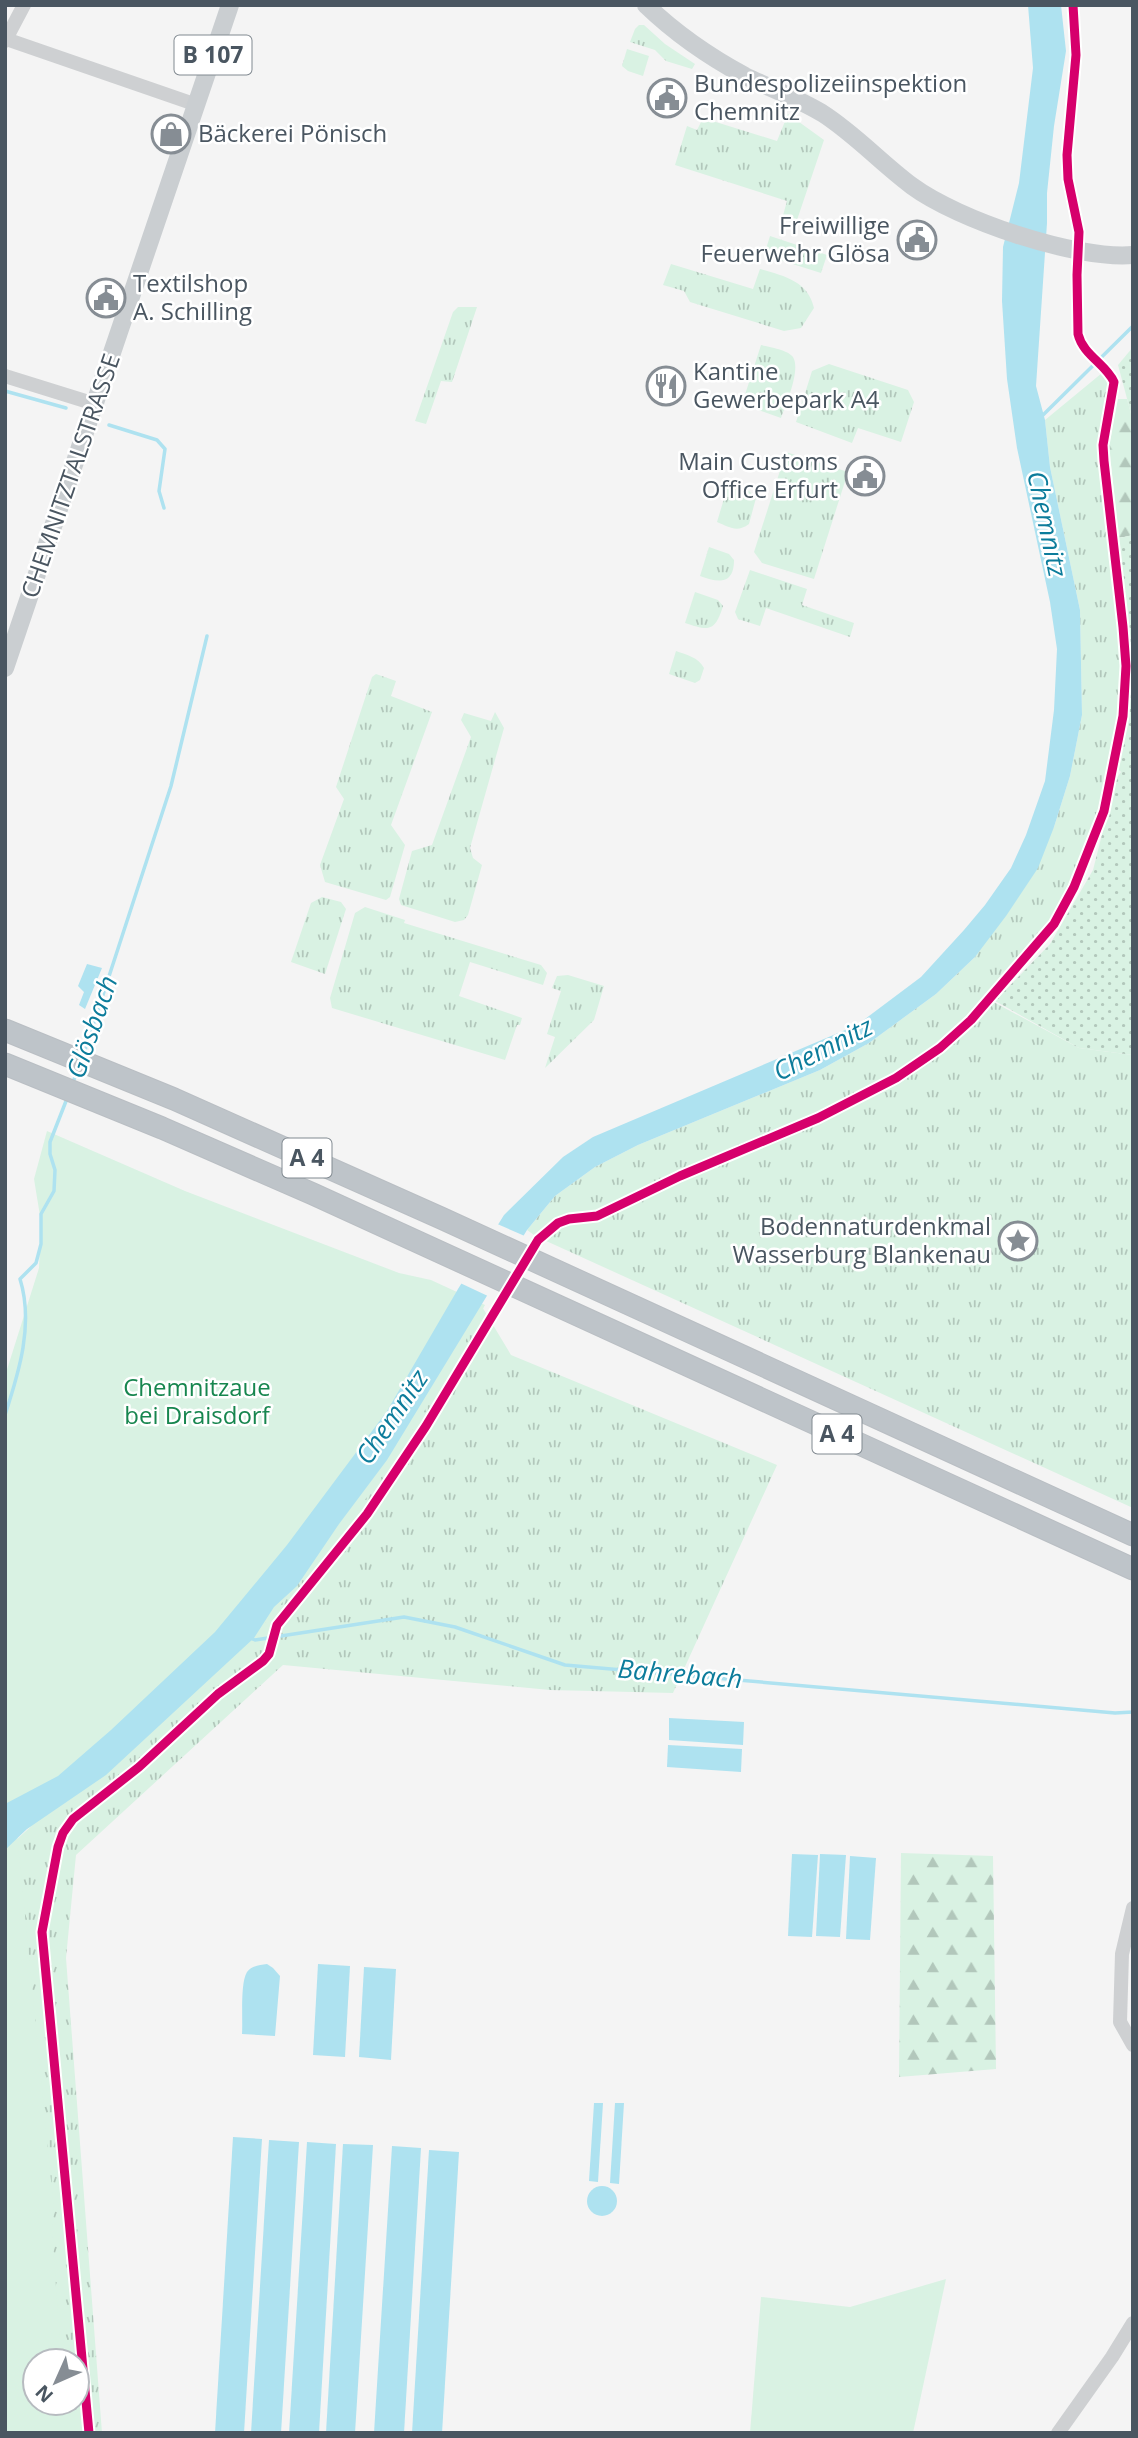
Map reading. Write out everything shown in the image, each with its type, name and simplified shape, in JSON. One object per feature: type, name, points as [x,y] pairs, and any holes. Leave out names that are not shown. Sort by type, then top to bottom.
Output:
[{"type":"highway","name":"A 4","points":[[5,1030],[174,1099],[441,1218],[1133,1535]]},
{"type":"highway","name":"A 4","points":[[5,1064],[162,1128],[1133,1569]]},
{"type":"main road","name":"CHEMNITZTALSTRASSE","points":[[5,667],[230,5]]},
{"type":"main road","points":[[646,5],[697,49],[819,111],[844,128],[924,194],[959,212],[1064,247],[1094,254],[1133,255]]},
{"type":"street","points":[[24,5],[6,40],[197,105]]},
{"type":"street","points":[[5,376],[95,404]]},
{"type":"street","points":[[1133,1908],[1122,1954],[1119,2022],[1133,2045]]},
{"type":"street","points":[[1058,2433],[1133,2323]]},
{"type":"green space","points":[[639,25],[644,25],[665,44],[695,64],[692,69],[666,61],[655,50],[630,42]]},
{"type":"green space","points":[[627,49],[649,56],[643,76],[622,66]]},
{"type":"green space","points":[[788,114],[824,140],[796,223],[782,219],[787,201],[675,165],[687,126],[697,130],[703,118],[777,141]]},
{"type":"green space","points":[[770,236],[827,255],[821,273],[764,255]]},
{"type":"green space","points":[[671,264],[753,289],[760,269],[778,274],[801,286],[814,308],[801,328],[784,331],[690,302],[684,291],[663,285]]},
{"type":"green space","points":[[458,307],[477,307],[452,382],[441,381],[426,424],[415,421],[453,312]]},
{"type":"green space","points":[[761,345],[787,352],[795,363],[792,387],[781,418],[742,404]]},
{"type":"green space","points":[[1133,347],[1133,421],[1118,365]]},
{"type":"green space","points":[[829,364],[908,390],[914,402],[901,442],[858,428],[852,443],[796,422],[812,371]]},
{"type":"green space","points":[[1102,373],[1108,383],[1100,441],[1101,465],[1122,667],[1117,727],[1108,778],[1089,845],[1058,911],[988,999],[1079,1048],[1133,1055],[1133,1508],[544,1240],[564,1222],[593,1223],[607,1218],[612,1215],[610,1207],[588,1214],[566,1214],[534,1235],[527,1230],[555,1196],[595,1167],[638,1145],[820,1070],[869,1043],[936,994],[975,957],[1054,827],[1070,776],[1082,715],[1080,610],[1050,467],[1045,420]]},
{"type":"green space","points":[[1118,399],[1127,399],[1133,421],[1133,535],[1119,538],[1109,446]]},
{"type":"green space","points":[[786,452],[848,472],[814,579],[762,563],[754,552]]},
{"type":"green space","points":[[729,482],[747,489],[756,498],[749,524],[741,528],[717,522]]},
{"type":"green space","points":[[1133,535],[1133,1055],[1079,1048],[995,1001],[1050,944],[1093,870],[1116,779],[1121,772],[1118,769],[1127,716],[1130,664],[1119,538]]},
{"type":"green space","points":[[709,547],[729,554],[734,560],[728,578],[719,581],[700,576]]},
{"type":"green space","points":[[750,570],[807,589],[802,605],[854,623],[850,637],[766,608],[760,626],[738,619],[735,612]]},
{"type":"green space","points":[[695,592],[718,600],[723,606],[717,621],[710,627],[685,623]]},
{"type":"green space","points":[[676,651],[702,664],[704,668],[700,680],[695,683],[669,674]]},
{"type":"green space","points":[[376,674],[396,681],[391,696],[432,712],[391,825],[405,845],[390,897],[386,900],[325,882],[320,865],[344,799],[336,787],[372,677]]},
{"type":"green space","points":[[495,712],[504,728],[470,848],[473,858],[482,865],[468,915],[464,920],[455,922],[401,905],[399,899],[412,851],[432,845],[471,737],[461,720],[464,713],[491,721]]},
{"type":"green space","points":[[322,897],[341,902],[346,909],[325,974],[291,962],[311,903]]},
{"type":"green space","points":[[365,907],[405,920],[404,923],[541,965],[547,973],[543,985],[470,962],[459,996],[522,1018],[505,1060],[332,1008],[330,998],[355,913]]},
{"type":"green space","points":[[568,975],[604,986],[594,1020],[545,1068],[555,1037],[547,1034],[561,991],[552,988],[557,976]]},
{"type":"green space","name":"Chemnitzaue bei Draisdorf","points":[[47,1131],[185,1191],[399,1273],[431,1280],[485,1305],[433,1397],[375,1486],[321,1556],[246,1645],[184,1710],[94,1788],[17,1834],[54,2211],[52,2228],[60,2347],[21,2347],[21,2417],[66,2417],[68,2433],[5,2433],[5,1376],[39,1268],[41,1222],[34,1179]]},
{"type":"green space","points":[[481,1305],[511,1355],[777,1465],[673,1693],[550,1690],[283,1665],[76,1855],[66,1958],[102,2433],[5,2433],[5,1850],[274,1607]]},
{"type":"green space","points":[[901,1853],[993,1856],[996,2069],[899,2077]]},
{"type":"green space","points":[[946,2279],[913,2433],[750,2433],[761,2297],[850,2307]]},
{"type":"water","name":"Chemnitz","points":[[1028,5],[1061,5],[1066,51],[1047,193],[1036,386],[1045,420],[1050,467],[1080,610],[1082,715],[1070,776],[1038,868],[975,957],[936,994],[869,1043],[820,1070],[638,1145],[595,1167],[555,1196],[527,1230],[387,1460],[297,1586],[274,1607],[254,1638],[106,1775],[27,1829],[5,1850],[5,1804],[58,1776],[215,1632],[287,1545],[387,1411],[504,1215],[563,1157],[593,1137],[857,1025],[921,977],[985,905],[1011,868],[1045,781],[1054,710],[1057,649],[1050,602],[1017,448],[1007,379],[1002,301],[1003,247],[1019,183],[1033,68]]},
{"type":"water","points":[[87,964],[102,968],[85,1009],[79,1005],[84,992],[78,986]]},
{"type":"water","points":[[669,1718],[744,1722],[743,1745],[669,1740]]},
{"type":"water","points":[[668,1745],[742,1749],[741,1772],[667,1767]]},
{"type":"water","points":[[792,1854],[818,1855],[812,1937],[788,1936]]},
{"type":"water","points":[[820,1854],[846,1855],[840,1937],[816,1936]]},
{"type":"water","points":[[850,1856],[876,1858],[870,1940],[846,1939]]},
{"type":"water","points":[[267,1964],[280,1976],[275,2036],[242,2034],[245,1977],[251,1968]]},
{"type":"water","points":[[318,1964],[350,1966],[345,2057],[313,2055]]},
{"type":"water","points":[[364,1967],[396,1969],[391,2060],[359,2057]]},
{"type":"water","points":[[594,2103],[603,2103],[598,2182],[589,2181]]},
{"type":"water","points":[[615,2103],[624,2103],[619,2184],[610,2183]]},
{"type":"water","points":[[233,2137],[262,2139],[244,2433],[215,2433]]},
{"type":"water","points":[[269,2140],[299,2142],[281,2433],[251,2433]]},
{"type":"water","points":[[307,2142],[336,2144],[319,2433],[289,2433]]},
{"type":"water","points":[[343,2144],[373,2145],[355,2433],[326,2433]]},
{"type":"water","points":[[392,2146],[421,2148],[404,2433],[374,2433]]},
{"type":"water","points":[[429,2150],[459,2152],[442,2433],[412,2433]]},
{"type":"water","points":[[602,2186],[613,2190],[617,2201],[613,2212],[602,2216],[591,2212],[587,2201],[591,2190]]},
{"type":"pier","points":[[495,1223],[527,1237],[490,1297],[458,1282]]},
{"type":"waterway","points":[[1042,416],[1133,326]]},
{"type":"waterway","name":"Glösbach","points":[[5,391],[66,408]]},
{"type":"waterway","name":"Glösbach","points":[[109,425],[157,440],[165,449],[159,491],[164,508]]},
{"type":"waterway","name":"Glösbach","points":[[84,1053],[171,786],[207,636]]},
{"type":"waterway","name":"Glösbach","points":[[73,1082],[79,1067]]},
{"type":"waterway","name":"Glösbach","points":[[5,1415],[20,1365],[25,1330],[26,1313],[20,1279],[36,1263],[41,1244],[41,1214],[54,1191],[55,1170],[50,1154],[50,1142],[68,1096]]},
{"type":"waterway","name":"Bahrebach","points":[[250,1638],[255,1640],[404,1617],[455,1627],[565,1665],[1115,1713],[1133,1712]]},
{"type":"waterway","name":"Glösbach","points":[[5,1756],[5,1771]]},
{"type":"cycle path","points":[[89,2433],[42,1932],[63,1833],[73,1819],[139,1767],[218,1694],[269,1654],[277,1625],[367,1514],[426,1426],[538,1240],[558,1223],[597,1216],[680,1176],[818,1118],[896,1078],[940,1048],[971,1020],[1054,924],[1074,887],[1104,811],[1123,716],[1126,666],[1103,445],[1114,382],[1085,348],[1078,334],[1079,232],[1068,179],[1067,155],[1076,55],[1073,5]]},
{"type":"place","name":"Bundespolizeiinspektion Chemnitz","points":[[667,98]]},
{"type":"place","name":"Bäckerei Pönisch","points":[[171,134]]},
{"type":"place","name":"Freiwillige Feuerwehr Glösa","points":[[917,240]]},
{"type":"place","name":"Textilshop A. Schilling","points":[[106,298]]},
{"type":"place","name":"Kantine Gewerbepark A4","points":[[666,386]]},
{"type":"place","name":"Main Customs Office Erfurt","points":[[865,476]]},
{"type":"place","name":"Bodennaturdenkmal Wasserburg Blankenau","points":[[1018,1241]]}]
